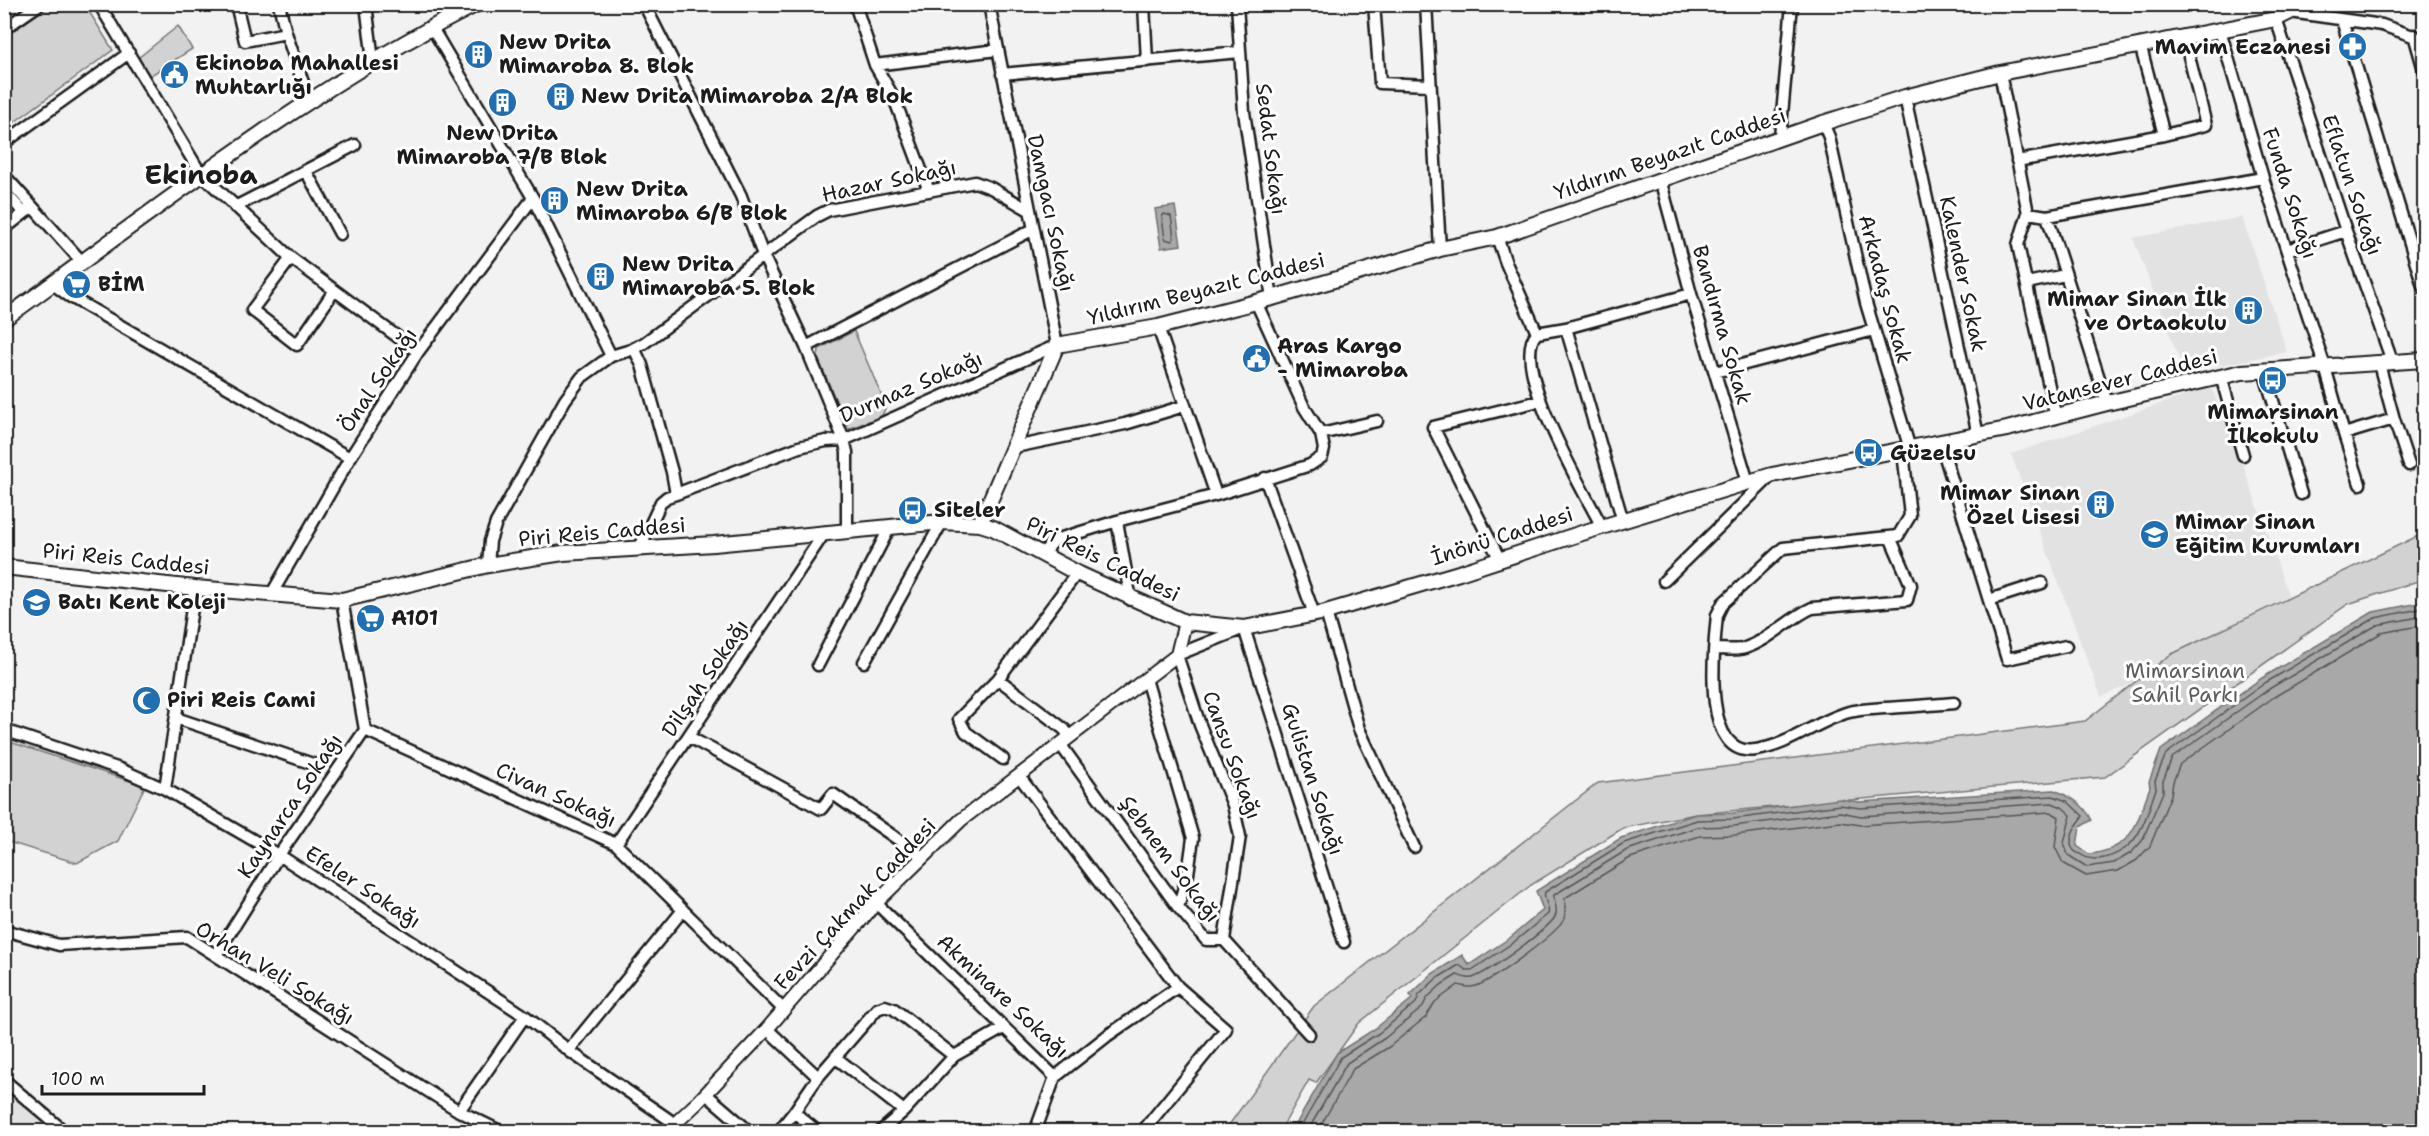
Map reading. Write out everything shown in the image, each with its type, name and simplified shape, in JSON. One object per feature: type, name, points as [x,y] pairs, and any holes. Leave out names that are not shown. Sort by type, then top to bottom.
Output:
[{"type":"main road","points":[[4,319],[201,174],[309,100],[373,61],[472,6]]},
{"type":"main road","name":"Yıldırım Beyazıt Caddesi","points":[[1057,345],[1158,327],[1272,298],[1440,249],[1497,237],[1780,137],[1905,97],[2000,73],[2276,19],[2291,8]]},
{"type":"main road","points":[[980,524],[1057,345]]},
{"type":"main road","name":"Vatansever Caddesi","points":[[1829,464],[1941,444],[2056,418],[2221,376],[2424,360]]},
{"type":"main road","name":"İnönü Caddesi","points":[[1185,622],[1244,628],[1320,613],[1500,560],[1748,482],[1829,464]]},
{"type":"main road","name":"Piri Reis Caddesi","points":[[4,567],[195,588],[342,600],[488,565],[562,553],[714,544],[942,522],[980,524],[1131,600],[1185,622]]},
{"type":"street","points":[[4,29],[40,4]]},
{"type":"street","points":[[99,4],[201,174],[291,258],[418,352]]},
{"type":"street","points":[[236,4],[245,41],[286,33]]},
{"type":"street","points":[[279,4],[286,33],[309,100]]},
{"type":"street","points":[[366,4],[373,61]]},
{"type":"street","points":[[644,4],[741,196],[763,255],[806,347],[844,440],[847,452],[847,531]]},
{"type":"street","points":[[855,4],[875,65],[894,98],[929,192]]},
{"type":"street","name":"Damgacı Sokağı","points":[[989,4],[1032,230],[1057,345]]},
{"type":"street","points":[[1144,4],[1146,61]]},
{"type":"street","name":"Sedat Sokağı","points":[[1237,4],[1244,112],[1272,298]]},
{"type":"street","points":[[1374,4],[1380,83],[1429,85]]},
{"type":"street","points":[[1426,4],[1440,249]]},
{"type":"street","points":[[1780,137],[1792,4]]},
{"type":"street","points":[[2291,8],[2342,20],[2382,25],[2424,40]]},
{"type":"street","name":"Eflatun Sokağı","points":[[2276,19],[2346,231],[2386,364],[2394,419],[2409,465]]},
{"type":"street","points":[[2342,20],[2424,289]]},
{"type":"street","points":[[432,28],[533,198],[611,356]]},
{"type":"street","name":"Funda Sokağı","points":[[2220,30],[2263,178],[2325,367],[2360,484]]},
{"type":"street","points":[[2414,35],[2424,70]]},
{"type":"street","points":[[2017,161],[2164,135],[2206,125],[2184,36]]},
{"type":"street","points":[[2140,44],[2164,135]]},
{"type":"street","points":[[875,65],[997,50]]},
{"type":"street","points":[[1002,74],[1240,52]]},
{"type":"street","points":[[4,142],[129,53]]},
{"type":"street","points":[[2000,73],[2028,213],[2018,245],[2056,418]]},
{"type":"street","name":"Kalender Sokak","points":[[1905,97],[1978,435]]},
{"type":"street","name":"Arkadaş Sokak","points":[[1823,123],[1829,137],[1874,330],[1907,450],[1910,516],[1898,536],[1890,537]]},
{"type":"street","points":[[236,207],[355,145]]},
{"type":"street","points":[[306,171],[340,234]]},
{"type":"street","points":[[4,175],[28,210]]},
{"type":"street","points":[[2028,213],[2047,216],[2263,178]]},
{"type":"street","name":"Bandırma Sokak","points":[[1660,179],[1691,294],[1748,482]]},
{"type":"street","name":"Hazar Sokağı","points":[[488,565],[490,540],[496,523],[565,400],[582,377],[611,356],[634,348],[829,210],[975,182],[991,188],[1029,210]]},
{"type":"street","points":[[4,191],[28,210],[82,263]]},
{"type":"street","name":"Önal Sokağı","points":[[271,595],[350,458],[418,352],[533,198]]},
{"type":"street","points":[[4,230],[28,210]]},
{"type":"street","points":[[2047,216],[2106,404]]},
{"type":"street","points":[[806,347],[1032,230]]},
{"type":"street","points":[[2287,250],[2346,231]]},
{"type":"street","points":[[1497,237],[1506,263],[1538,333]]},
{"type":"street","points":[[291,258],[252,310],[297,345],[334,291]]},
{"type":"street","points":[[2027,284],[2065,275]]},
{"type":"street","points":[[53,284],[69,296],[350,458]]},
{"type":"street","points":[[1602,527],[1539,401],[1530,364],[1532,338],[1538,333],[1566,328],[1691,294]]},
{"type":"street","points":[[1042,554],[1054,540],[1216,495],[1310,465],[1322,457],[1324,449],[1321,434],[1304,407],[1256,302]]},
{"type":"street","points":[[1158,327],[1216,495]]},
{"type":"street","points":[[1566,328],[1623,521]]},
{"type":"street","points":[[1714,372],[1874,330]]},
{"type":"street","name":"Durmaz Sokağı","points":[[676,494],[799,447],[844,440],[1057,345]]},
{"type":"street","points":[[634,348],[645,376],[676,494],[661,502],[640,547]]},
{"type":"street","points":[[2264,371],[2301,494]]},
{"type":"street","points":[[2221,376],[2243,455]]},
{"type":"street","points":[[1500,560],[1433,427],[1539,401]]},
{"type":"street","points":[[1015,447],[1125,424],[1184,406]]},
{"type":"street","points":[[2344,434],[2394,419]]},
{"type":"street","points":[[1321,434],[1377,421]]},
{"type":"street","points":[[1941,444],[2007,659],[2066,646]]},
{"type":"street","points":[[1664,581],[1772,475]]},
{"type":"street","points":[[1265,478],[1320,613],[1359,729],[1414,847]]},
{"type":"street","points":[[1117,521],[1131,600]]},
{"type":"street","points":[[864,662],[942,522]]},
{"type":"street","points":[[818,665],[890,527]]},
{"type":"street","name":"Dilşah Sokağı","points":[[616,844],[825,532]]},
{"type":"street","points":[[1715,649],[1743,649],[1768,637],[1798,614],[1812,608],[1871,601],[1907,600],[1911,585],[1890,537],[1783,548],[1723,603],[1717,615],[1712,696],[1724,734],[1732,746],[1742,750],[1756,750],[1781,743],[1823,721],[1852,711],[1954,703]]},
{"type":"street","points":[[1003,759],[966,732],[959,719],[998,679],[1077,573]]},
{"type":"street","points":[[1989,600],[2042,583]]},
{"type":"street","points":[[165,789],[195,588]]},
{"type":"street","name":"Kaynarca Sokağı","points":[[216,955],[279,855],[364,730],[342,600]]},
{"type":"street","points":[[1177,655],[1185,622]]},
{"type":"street","points":[[1177,655],[1244,628]]},
{"type":"street","name":"Gulistan Sokağı","points":[[1244,628],[1344,942]]},
{"type":"street","name":"Fevzi Çakmak Caddesi","points":[[670,1127],[706,1094],[767,1029],[876,903],[961,820],[1177,655]]},
{"type":"street","name":"Cansu Sokağı","points":[[1177,655],[1200,725],[1233,805],[1240,836],[1224,940]]},
{"type":"street","name":"Şebnem Sokağı","points":[[998,679],[1064,729],[1065,741],[1178,907],[1206,940],[1224,940],[1309,1034]]},
{"type":"street","points":[[1146,679],[1194,838],[1188,874],[1178,907]]},
{"type":"street","points":[[176,718],[316,765]]},
{"type":"street","name":"Efeler Sokağı","points":[[4,730],[120,769],[165,789],[279,855],[525,1016],[670,1127]]},
{"type":"street","name":"Civan Sokağı","points":[[364,730],[616,844],[783,1009]]},
{"type":"street","points":[[689,737],[821,809],[833,794],[923,857]]},
{"type":"street","points":[[1020,776],[1178,987],[1226,1029],[1142,1131]]},
{"type":"street","name":"Akminare Sokağı","points":[[876,903],[1055,1077],[1107,1036],[1178,987]]},
{"type":"street","points":[[569,1050],[683,910]]},
{"type":"street","name":"Orhan Veli Sokağı","points":[[4,930],[59,945],[187,937],[459,1111],[502,1131]]},
{"type":"street","points":[[778,1131],[818,1077],[877,1008],[885,1006],[894,1009],[954,1056]]},
{"type":"street","points":[[459,1111],[525,1016]]},
{"type":"street","points":[[880,1131],[904,1112],[954,1056],[1004,1028]]},
{"type":"street","points":[[767,1029],[818,1077]]},
{"type":"street","points":[[835,1057],[904,1112]]},
{"type":"street","points":[[1035,1131],[1055,1077]]},
{"type":"street","points":[[4,1080],[65,1131]]},
{"type":"street","points":[[706,1094],[750,1131]]},
{"type":"street","points":[[794,1112],[818,1131]]},
{"type":"shaded area","points":[[2242,217],[2287,352],[2184,372],[2133,238]]},
{"type":"shaded area","name":"Mimar Sinan Eğitim Kurumları","points":[[2211,387],[2234,439],[2295,614],[2101,697],[2011,454]]},
{"type":"shaded area","points":[[4,1089],[48,1126],[43,1131],[5,1131]]},
{"type":"green space","points":[[50,4],[85,5],[113,50],[5,129],[5,37]]},
{"type":"green space","points":[[178,26],[192,49],[148,77],[138,58]]},
{"type":"green space","points":[[854,331],[886,406],[882,416],[848,429],[818,358],[819,349]]},
{"type":"green space","name":"Mimarsinan Sahil Parkı","points":[[2424,533],[2424,579],[2348,604],[2105,777],[1696,814],[1623,828],[1531,885],[1359,1023],[1316,1083],[1309,1080],[1280,1131],[1224,1132],[1314,1006],[1598,783],[2085,721],[2170,655]]},
{"type":"green space","points":[[10,742],[145,786],[118,841],[77,863],[5,841],[4,757]]},
{"type":"water","points":[[1175,206],[1181,245],[1161,248],[1155,209]]},
{"type":"water","points":[[2424,602],[2424,1131],[1292,1131],[1337,1053],[1376,1028],[1413,998],[1410,995],[1432,974],[1462,955],[1469,965],[1511,937],[1543,910],[1536,891],[1621,838],[1696,814],[1733,813],[1840,799],[1859,802],[2054,790],[2076,801],[2092,820],[2080,827],[2077,846],[2089,854],[2104,851],[2116,847],[2131,832],[2150,787],[2149,782],[2161,750],[2262,678],[2373,612]]},
{"type":"place","name":"Mavim Eczanesi","points":[[2352,47]]},
{"type":"place","name":"New Drita Mimaroba 8. Blok","points":[[478,54]]},
{"type":"place","name":"Ekinoba Mahallesi Muhtarlığı","points":[[174,75]]},
{"type":"place","name":"New Drita Mimaroba 2/A Blok","points":[[560,96]]},
{"type":"place","name":"New Drita Mimaroba 7/B Blok","points":[[502,102]]},
{"type":"place","name":"New Drita Mimaroba 6/B Blok","points":[[555,201]]},
{"type":"place","name":"New Drita Mimaroba 5. Blok","points":[[601,276]]},
{"type":"place","name":"BİM","points":[[77,284]]},
{"type":"place","name":"Mimar Sinan İlk ve Ortaokulu","points":[[2248,311]]},
{"type":"place","name":"Aras Kargo - Mimaroba","points":[[1256,358]]},
{"type":"place","name":"Mimarsinan İlkokulu","points":[[2273,381]]},
{"type":"place","name":"Güzelsu","points":[[1869,453]]},
{"type":"place","name":"Mimar Sinan Özel Lisesi","points":[[2101,505]]},
{"type":"place","name":"Siteler","points":[[913,510]]},
{"type":"place","name":"Mimar Sinan Eğitim Kurumları","points":[[2154,534]]},
{"type":"place","name":"Batı Kent Koleji","points":[[37,602]]},
{"type":"place","name":"A101","points":[[370,618]]},
{"type":"place","name":"Piri Reis Cami","points":[[146,700]]},
{"type":"district","name":"Ekinoba","points":[[201,174]]}]
